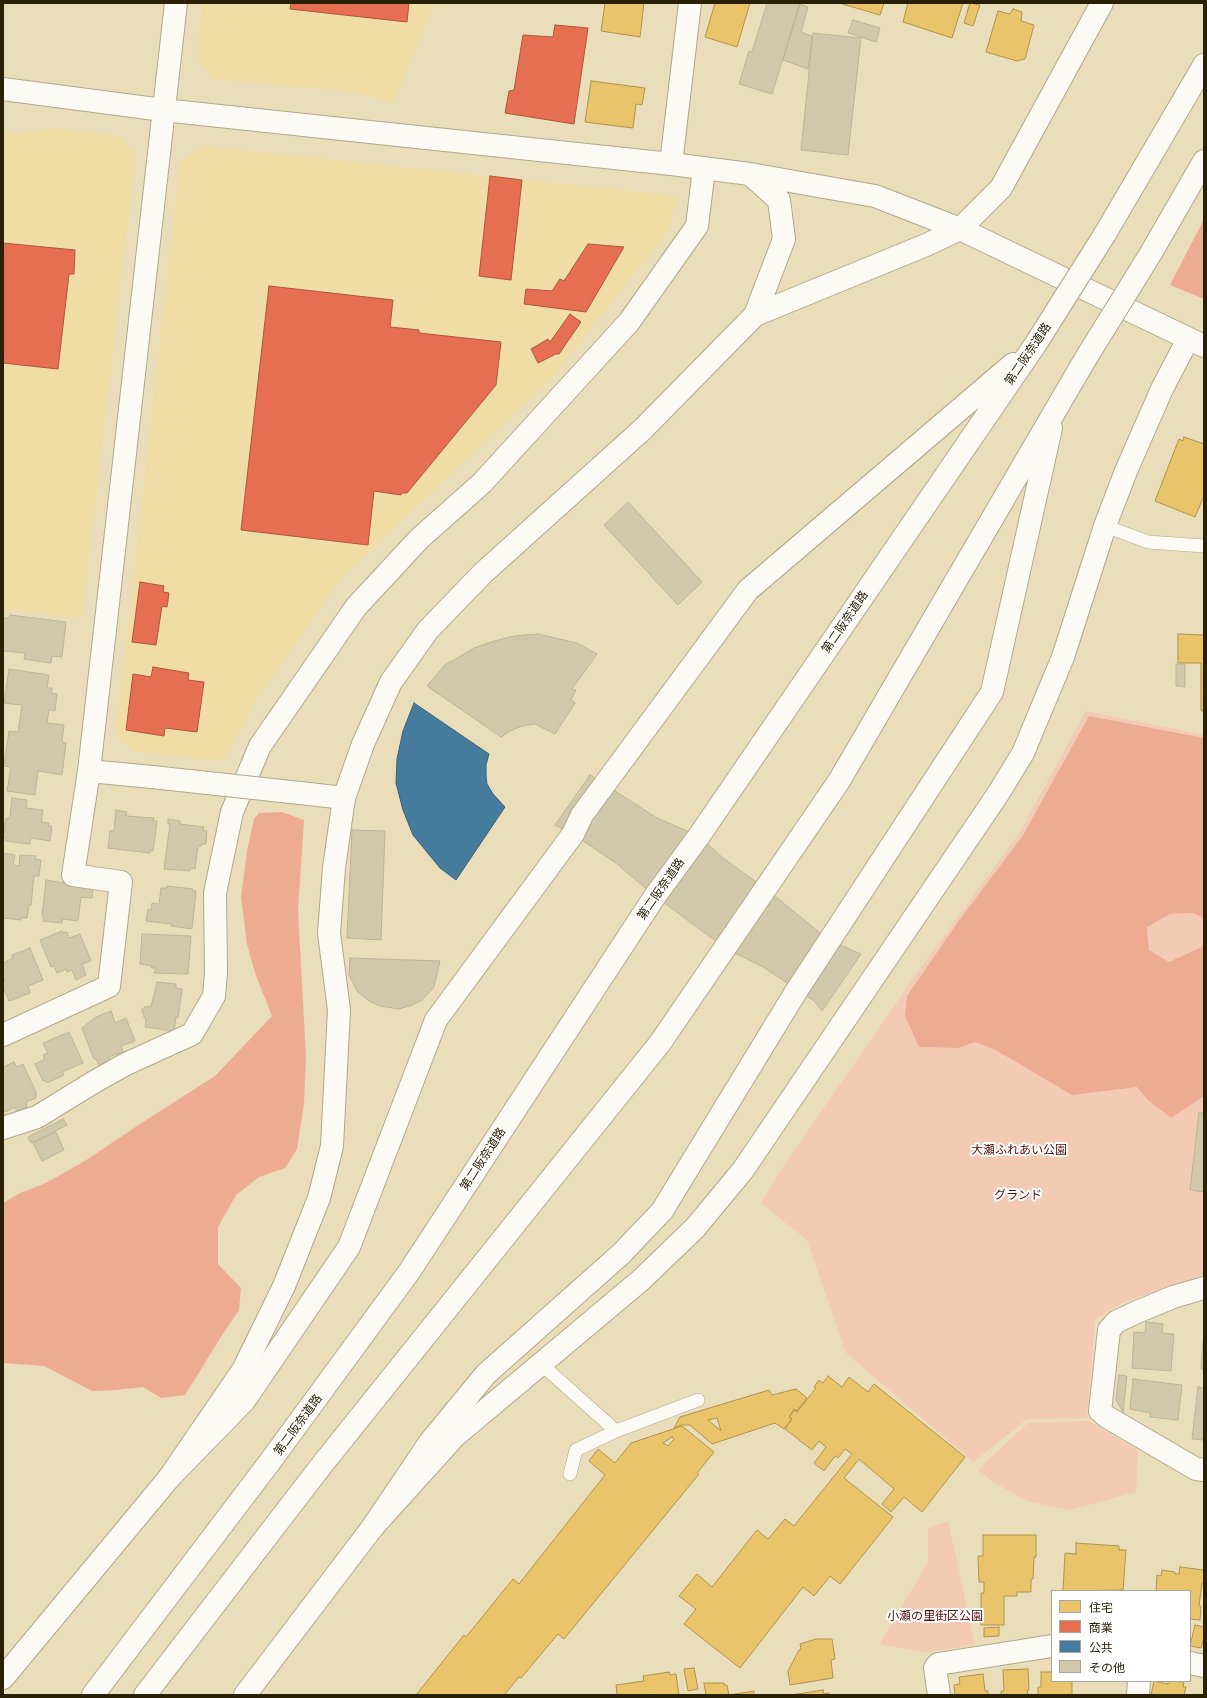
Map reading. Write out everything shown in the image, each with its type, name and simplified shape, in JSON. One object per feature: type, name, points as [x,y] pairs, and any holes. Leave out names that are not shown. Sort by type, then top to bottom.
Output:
[{"type":"main road","points":[[3,1035],[109,986],[121,882],[73,875],[89,771],[176,3]]},
{"type":"main road","points":[[671,164],[690,3]]},
{"type":"main road","points":[[755,315],[926,246],[960,229],[1001,188],[1102,3]]},
{"type":"main road","name":"第二阪奈道路","points":[[93,1695],[270,1463],[409,1272],[656,896],[1035,345],[1105,234],[1204,65]]},
{"type":"main road","points":[[3,89],[163,110],[671,164],[750,174],[875,196],[960,229],[1196,342],[1162,389],[1105,526],[1064,657],[1023,753],[998,794],[743,1170],[696,1228],[641,1280],[455,1436],[372,1528]]},
{"type":"main road","points":[[145,1695],[321,1466],[660,1043],[839,781],[1056,408],[1151,253],[1204,161]]},
{"type":"main road","points":[[3,1128],[37,1117],[126,1064],[192,1034],[214,996],[216,973],[215,893],[232,812],[260,746],[356,607],[419,540],[482,482],[630,322],[697,226],[704,169]]},
{"type":"main road","points":[[169,1478],[243,1370],[284,1286],[319,1198],[332,1146],[339,1010],[328,933],[334,868],[344,798],[363,744],[391,682],[428,630],[483,573],[643,429],[755,315],[784,240],[779,200],[750,174]]},
{"type":"main road","points":[[3,1678],[169,1478],[244,1401],[349,1247],[436,1020],[573,834],[582,815],[748,590],[1035,345]]},
{"type":"main road","points":[[245,1695],[372,1528],[430,1442],[486,1374],[620,1254],[662,1211],[829,940],[992,692],[1056,408]]},
{"type":"main road","points":[[89,771],[344,798]]},
{"type":"main road","points":[[1204,1288],[1173,1297],[1137,1312],[1116,1322],[1109,1330],[1100,1411],[1107,1417],[1196,1469],[1204,1470]]},
{"type":"main road","points":[[939,1695],[935,1668],[938,1664],[1051,1646]]},
{"type":"main road","points":[[1191,1663],[1204,1666]]},
{"type":"main road","points":[[1138,1695],[1139,1682]]},
{"type":"lane","points":[[1105,526],[1148,542],[1204,546]]},
{"type":"lane","points":[[541,1364],[616,1431]]},
{"type":"lane","points":[[570,1474],[576,1450],[616,1431],[698,1400]]},
{"type":"shaded area","points":[[203,3],[435,3],[394,102],[345,91],[213,79],[196,59]]},
{"type":"shaded area","points":[[52,128],[120,136],[136,155],[82,618],[3,609],[3,133],[15,134]]},
{"type":"shaded area","points":[[202,146],[678,196],[669,230],[552,378],[341,579],[257,699],[224,761],[134,752],[116,734],[180,162]]},
{"type":"shaded area","points":[[1204,219],[1204,299],[1170,285]]},
{"type":"shaded area","points":[[1089,716],[1204,738],[1204,918],[1193,913],[1170,914],[1147,927],[1149,950],[1169,962],[1204,946],[1204,1096],[1171,1118],[1148,1100],[1137,1087],[1072,1095],[994,1049],[975,1042],[958,1048],[919,1047],[905,1016],[907,996],[958,922],[1022,837]]},
{"type":"shaded area","points":[[282,812],[304,820],[298,910],[306,1056],[304,1104],[297,1149],[285,1168],[259,1177],[236,1195],[218,1227],[218,1264],[241,1288],[239,1310],[185,1395],[161,1398],[143,1387],[92,1391],[44,1366],[3,1363],[3,1203],[20,1193],[46,1183],[88,1159],[215,1076],[272,1016],[255,973],[247,944],[241,897],[247,851],[254,819],[259,813]]},
{"type":"green space","name":"大瀬ふれあい公園","points":[[1086,711],[1204,735],[1204,1275],[1171,1285],[1122,1303],[1095,1320],[1087,1418],[1027,1419],[973,1462],[846,1353],[807,1240],[761,1203],[785,1164],[922,966],[1019,834]]},
{"type":"green space","points":[[1088,1421],[1138,1450],[1136,1492],[1070,1510],[1027,1501],[995,1483],[978,1470],[1028,1423]]},
{"type":"green space","name":"小瀬の里街区公園","points":[[948,1521],[975,1645],[923,1652],[880,1644],[928,1562],[928,1528]]},
{"type":"building: 住宅","points":[[605,3],[644,3],[640,37],[601,31]]},
{"type":"building: 住宅","points":[[715,3],[750,3],[737,47],[705,37]]},
{"type":"building: 住宅","points":[[839,3],[884,3],[880,15]]},
{"type":"building: 住宅","points":[[908,3],[963,3],[952,38],[903,22]]},
{"type":"building: 住宅","points":[[970,3],[980,5],[973,26],[964,23]]},
{"type":"building: 住宅","points":[[1013,9],[1022,12],[1021,21],[1034,25],[1025,59],[1017,61],[986,52],[998,11],[1010,14]]},
{"type":"building: 住宅","points":[[591,81],[645,88],[642,105],[636,104],[633,128],[585,122]]},
{"type":"building: 住宅","points":[[1184,437],[1204,444],[1204,496],[1195,517],[1155,501],[1179,439],[1183,441]]},
{"type":"building: 住宅","points":[[1178,634],[1204,635],[1204,711],[1201,711],[1201,663],[1178,663]]},
{"type":"building: 住宅","points":[[828,1376],[842,1387],[849,1377],[868,1392],[874,1384],[965,1457],[922,1512],[904,1497],[891,1512],[882,1504],[894,1489],[859,1459],[844,1478],[893,1517],[840,1584],[830,1576],[814,1596],[803,1587],[740,1668],[684,1624],[696,1609],[679,1596],[697,1574],[712,1587],[757,1530],[768,1539],[785,1519],[794,1526],[852,1454],[845,1449],[838,1458],[835,1456],[824,1471],[814,1463],[826,1447],[819,1441],[812,1450],[785,1429],[792,1419],[789,1417],[795,1410],[797,1412],[816,1388],[814,1387],[819,1380],[823,1383]]},
{"type":"building: 住宅","points":[[796,1389],[807,1398],[797,1411],[794,1409],[789,1417],[792,1419],[784,1429],[775,1423],[712,1444],[690,1425],[681,1425],[674,1428],[680,1417],[769,1390],[772,1395]],"holes":[[[717,1418],[721,1431],[708,1420]]]},
{"type":"building: 住宅","points":[[682,1426],[714,1452],[697,1473],[699,1474],[564,1639],[558,1634],[521,1678],[519,1677],[504,1695],[416,1695],[464,1635],[466,1637],[513,1579],[519,1584],[605,1475],[589,1461],[598,1449],[615,1463],[631,1443]],"holes":[[[672,1437],[674,1439],[668,1446],[663,1443]]]},
{"type":"building: 住宅","points":[[983,1535],[1036,1535],[1036,1557],[1034,1557],[1031,1592],[1017,1592],[1017,1596],[1004,1596],[1004,1625],[981,1625],[981,1593],[984,1593],[984,1582],[979,1582],[978,1556],[983,1556]]},
{"type":"building: 住宅","points":[[1076,1543],[1119,1546],[1119,1550],[1126,1550],[1123,1590],[1063,1590],[1065,1553],[1076,1554]]},
{"type":"building: 住宅","points":[[1180,1567],[1204,1570],[1204,1583],[1202,1583],[1199,1606],[1201,1606],[1200,1620],[1191,1619],[1191,1590],[1156,1590],[1157,1575],[1161,1576],[1162,1570],[1179,1574]]},
{"type":"building: 住宅","points":[[1195,1625],[1204,1627],[1204,1638],[1201,1648],[1191,1646]]},
{"type":"building: 住宅","points":[[999,1627],[999,1636],[984,1637],[984,1628]]},
{"type":"building: 住宅","points":[[816,1639],[832,1639],[835,1659],[831,1660],[833,1678],[790,1685],[788,1671],[799,1650],[801,1649],[800,1644]]},
{"type":"building: 住宅","points":[[694,1668],[698,1689],[688,1691],[684,1669]]},
{"type":"building: 住宅","points":[[1028,1669],[1028,1695],[1001,1695],[1001,1691],[1004,1691],[1003,1670]]},
{"type":"building: 住宅","points":[[669,1672],[670,1675],[676,1674],[679,1695],[617,1695],[616,1685],[644,1681],[643,1676]]},
{"type":"building: 住宅","points":[[1041,1672],[1051,1672],[1051,1682],[1072,1682],[1072,1695],[1038,1695],[1038,1687],[1041,1687]]},
{"type":"building: 住宅","points":[[983,1674],[985,1691],[988,1691],[988,1695],[955,1695],[954,1685],[960,1684],[959,1677]]},
{"type":"building: 住宅","points":[[1154,1682],[1168,1684],[1168,1682],[1184,1682],[1183,1687],[1186,1687],[1184,1695],[1151,1695]]},
{"type":"building: 住宅","points":[[704,1683],[724,1683],[724,1685],[727,1685],[729,1695],[706,1695]]},
{"type":"building: 住宅","points":[[823,1690],[824,1694],[829,1693],[829,1695],[791,1695]]},
{"type":"building: 住宅","points":[[754,1691],[754,1695],[729,1695]]},
{"type":"building: 商業","points":[[291,3],[409,3],[407,22],[290,9]]},
{"type":"building: 商業","points":[[555,25],[588,28],[574,124],[505,113],[509,91],[514,90],[523,35],[553,37]]},
{"type":"building: 商業","points":[[490,176],[522,180],[511,280],[479,276]]},
{"type":"building: 商業","points":[[3,243],[75,250],[74,274],[69,274],[58,369],[3,363]]},
{"type":"building: 商業","points":[[588,244],[624,247],[586,312],[524,304],[526,289],[552,291],[560,279],[564,281]]},
{"type":"building: 商業","points":[[269,286],[393,300],[390,327],[419,330],[419,333],[501,342],[496,385],[407,493],[401,493],[401,495],[374,491],[368,545],[241,530]]},
{"type":"building: 商業","points":[[570,314],[581,322],[559,354],[538,363],[531,349],[548,339],[550,342]]},
{"type":"building: 商業","points":[[140,582],[164,586],[163,592],[169,593],[167,607],[162,606],[156,645],[132,642]]},
{"type":"building: 商業","points":[[153,667],[189,673],[188,680],[204,682],[197,732],[165,728],[164,736],[126,730],[133,674],[151,677]]},
{"type":"building: 公共","points":[[414,703],[489,754],[486,765],[487,784],[493,794],[505,807],[456,880],[440,868],[413,835],[403,810],[396,783],[397,759],[403,731]]},
{"type":"building: その他","points":[[767,3],[800,3],[772,94],[739,84],[749,51],[752,52]]},
{"type":"building: その他","points":[[800,4],[808,7],[801,32],[812,36],[808,69],[783,60]]},
{"type":"building: その他","points":[[853,20],[880,28],[876,42],[848,33]]},
{"type":"building: その他","points":[[813,33],[861,38],[848,155],[801,150]]},
{"type":"building: その他","points":[[628,502],[702,582],[678,605],[604,525]]},
{"type":"building: その他","points":[[10,615],[66,622],[62,657],[52,656],[51,663],[24,659],[25,653],[3,651],[3,618],[9,618]]},
{"type":"building: その他","points":[[538,634],[577,643],[597,654],[572,689],[576,690],[571,700],[575,703],[555,734],[535,724],[522,726],[501,737],[427,686],[445,665],[474,648],[514,636]]},
{"type":"building: その他","points":[[1176,664],[1185,664],[1185,687],[1176,686]]},
{"type":"building: その他","points":[[9,669],[49,675],[47,688],[52,688],[51,693],[57,694],[55,711],[49,710],[47,723],[64,725],[62,742],[66,743],[62,775],[38,771],[35,795],[7,791],[11,767],[4,766],[9,731],[18,732],[22,705],[4,703]]},
{"type":"building: その他","points":[[590,775],[657,818],[699,836],[723,858],[766,889],[829,940],[861,954],[822,1011],[814,1001],[763,967],[725,948],[655,896],[617,864],[573,834],[555,825]]},
{"type":"building: その他","points":[[12,798],[27,800],[26,808],[43,810],[41,822],[49,823],[48,826],[52,826],[50,841],[31,838],[30,844],[5,841],[6,838],[3,837],[6,818],[10,818]]},
{"type":"building: その他","points":[[116,810],[127,812],[126,816],[154,818],[153,821],[157,821],[153,851],[150,851],[150,853],[108,848],[110,831],[114,831]]},
{"type":"building: その他","points":[[168,819],[180,821],[180,824],[204,827],[203,830],[207,831],[206,844],[198,846],[195,869],[191,868],[190,871],[164,869],[170,824],[168,824]]},
{"type":"building: その他","points":[[352,830],[385,831],[381,940],[347,938]]},
{"type":"building: その他","points":[[3,853],[15,855],[13,865],[19,866],[20,855],[36,856],[35,859],[41,860],[39,876],[34,876],[31,905],[29,905],[27,918],[21,918],[21,920],[3,918]]},
{"type":"building: その他","points":[[46,880],[93,888],[92,898],[81,897],[78,921],[62,919],[62,923],[43,921],[44,917],[42,916]]},
{"type":"building: その他","points":[[167,886],[193,889],[193,891],[196,891],[192,929],[171,926],[172,924],[146,921],[148,909],[151,910],[152,903],[159,904],[161,888],[167,888]]},
{"type":"building: その他","points":[[62,931],[63,933],[67,932],[69,938],[80,934],[91,961],[82,964],[86,975],[76,980],[72,970],[67,972],[66,969],[57,973],[54,966],[51,967],[40,940]]},
{"type":"building: その他","points":[[142,934],[191,936],[188,974],[154,973],[156,968],[151,968],[152,966],[140,964]]},
{"type":"building: その他","points":[[30,948],[43,980],[28,986],[30,993],[9,1001],[3,987],[3,981],[5,981],[3,976],[3,963],[13,958],[12,955]]},
{"type":"building: その他","points":[[350,958],[440,961],[434,987],[422,1000],[399,1009],[380,1006],[369,1001],[357,991],[349,975]]},
{"type":"building: その他","points":[[157,982],[176,984],[176,988],[182,989],[178,1018],[176,1017],[174,1031],[145,1027],[146,1019],[144,1018],[142,1009],[147,1006],[151,1007]]},
{"type":"building: その他","points":[[111,1011],[115,1023],[126,1018],[135,1041],[121,1046],[123,1052],[109,1057],[110,1061],[99,1065],[96,1059],[94,1059],[82,1028],[96,1017]]},
{"type":"building: その他","points":[[69,1032],[83,1063],[62,1072],[64,1075],[47,1083],[45,1080],[43,1081],[35,1064],[45,1059],[43,1055],[48,1053],[43,1043]]},
{"type":"building: その他","points":[[14,1062],[17,1067],[23,1064],[36,1092],[36,1098],[26,1102],[27,1107],[17,1111],[15,1107],[5,1112],[3,1109],[3,1067]]},
{"type":"building: その他","points":[[1199,1113],[1204,1113],[1204,1192],[1190,1190]]},
{"type":"building: その他","points":[[63,1119],[67,1125],[31,1143],[28,1137]]},
{"type":"building: その他","points":[[56,1132],[64,1150],[42,1161],[33,1143]]},
{"type":"building: その他","points":[[1146,1322],[1163,1324],[1162,1333],[1174,1334],[1171,1371],[1132,1368],[1134,1332],[1145,1333]]},
{"type":"building: その他","points":[[1204,1330],[1204,1370],[1201,1369]]},
{"type":"building: その他","points":[[1119,1375],[1127,1376],[1123,1412],[1116,1400]]},
{"type":"building: その他","points":[[1133,1379],[1182,1385],[1178,1420],[1150,1417],[1150,1413],[1130,1409]]},
{"type":"building: その他","points":[[1198,1387],[1204,1388],[1204,1440],[1192,1439]]},
{"type":"park label","name":"グランド","points":[[1018,1195]]}]
